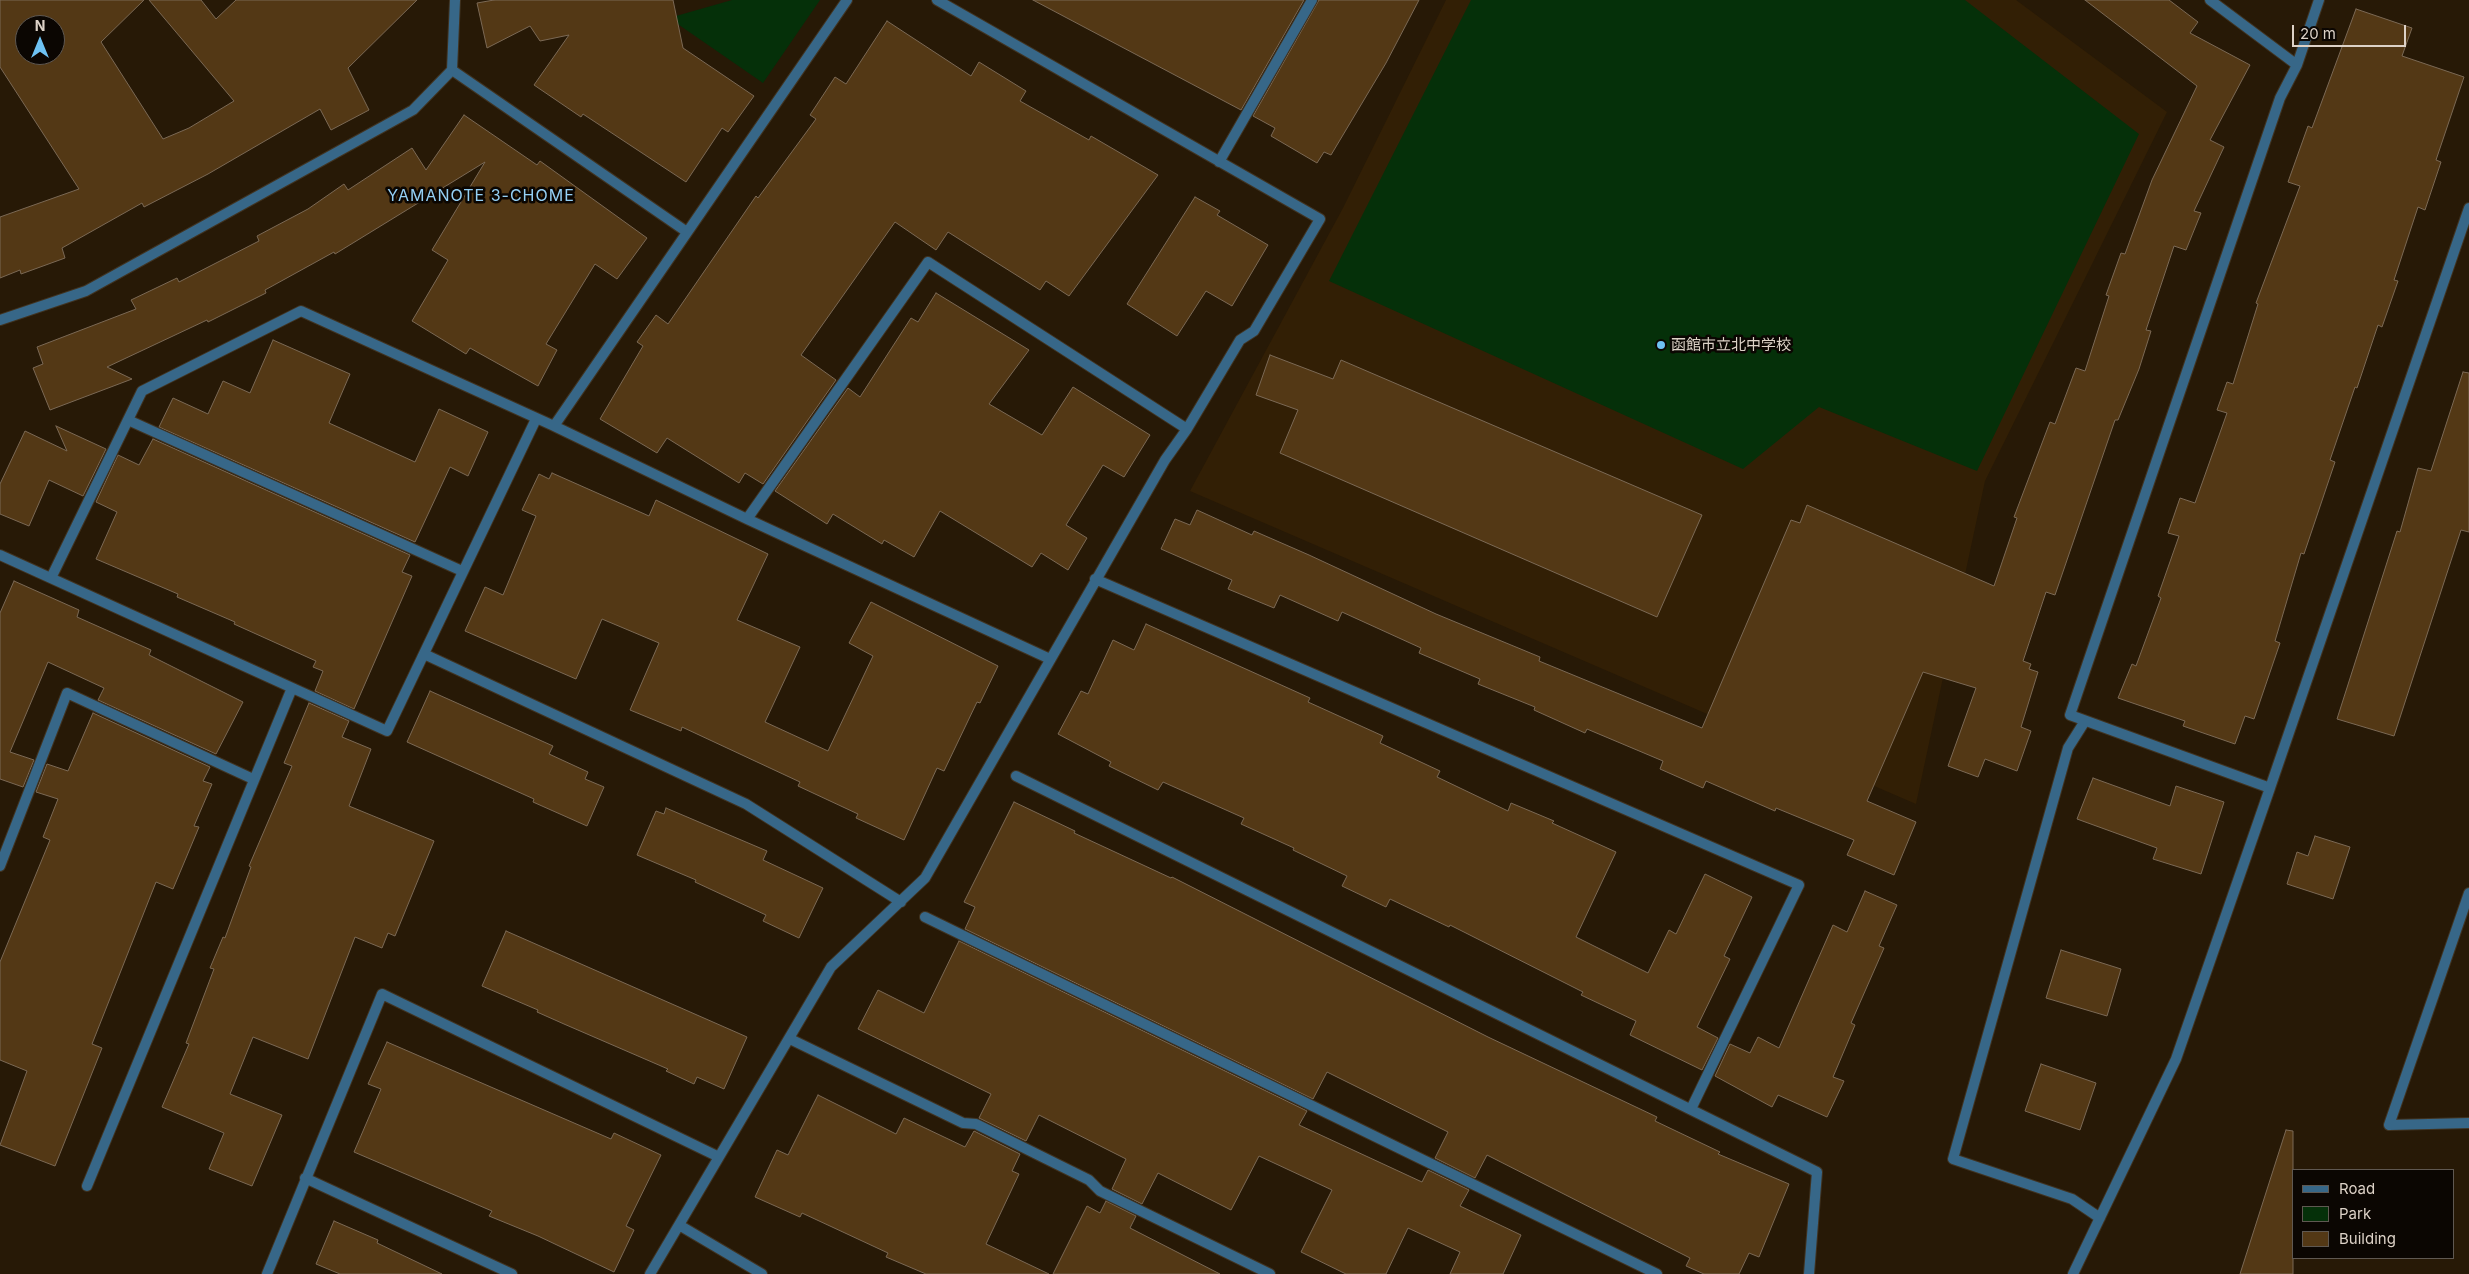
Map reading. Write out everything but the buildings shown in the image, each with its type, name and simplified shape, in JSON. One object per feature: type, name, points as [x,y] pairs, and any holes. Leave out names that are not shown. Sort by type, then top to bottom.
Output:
[{"type":"street","points":[[0,320],[86,291],[413,110],[452,70],[455,0]]},
{"type":"street","points":[[554,426],[848,0]]},
{"type":"street","points":[[650,1274],[831,967],[926,878],[1095,579],[1165,460],[1187,429],[1240,340],[1254,331],[1320,218],[937,0]]},
{"type":"street","points":[[1219,162],[1312,0]]},
{"type":"street","points":[[2210,0],[2297,65]]},
{"type":"street","points":[[2270,788],[2070,716],[2280,98],[2297,65],[2319,0]]},
{"type":"street","points":[[452,70],[687,232]]},
{"type":"street","points":[[2072,1274],[2176,1059],[2469,208]]},
{"type":"street","points":[[747,519],[928,262],[1187,429]]},
{"type":"street","points":[[51,578],[142,391],[301,311],[554,426],[747,519],[1050,659]]},
{"type":"street","points":[[0,555],[387,731],[536,419]]},
{"type":"street","points":[[128,420],[462,571]]},
{"type":"street","points":[[1095,579],[1799,885],[1691,1109]]},
{"type":"street","points":[[424,654],[746,804],[901,902]]},
{"type":"street","points":[[87,1186],[292,688]]},
{"type":"street","points":[[0,866],[67,693],[253,779]]},
{"type":"street","points":[[2086,721],[2068,748],[1953,1159],[2072,1199],[2100,1218]]},
{"type":"street","points":[[1016,776],[1817,1172],[1809,1274]]},
{"type":"street","points":[[2469,893],[2389,1125],[2469,1123]]},
{"type":"street","points":[[924,917],[1657,1274]]},
{"type":"street","points":[[267,1274],[382,994],[719,1157]]},
{"type":"street","points":[[790,1039],[963,1123],[976,1124],[1089,1180],[1100,1191],[1270,1274]]},
{"type":"street","points":[[305,1178],[512,1274]]},
{"type":"street","points":[[679,1225],[762,1274]]},
{"type":"shaded area","name":"函館市立北中学校","points":[[1446,0],[2016,0],[2167,112],[1985,481],[1916,804],[1190,491],[1343,208]]},
{"type":"green space","points":[[732,0],[820,0],[763,83],[669,18]]},
{"type":"green space","points":[[1471,0],[1965,0],[2139,134],[1977,471],[1819,407],[1743,469],[1329,281]]},
{"type":"place","name":"函館市立北中学校","points":[[1661,345]]},
{"type":"district","name":"YAMANOTE 3-CHOME","points":[[481,196]]}]
